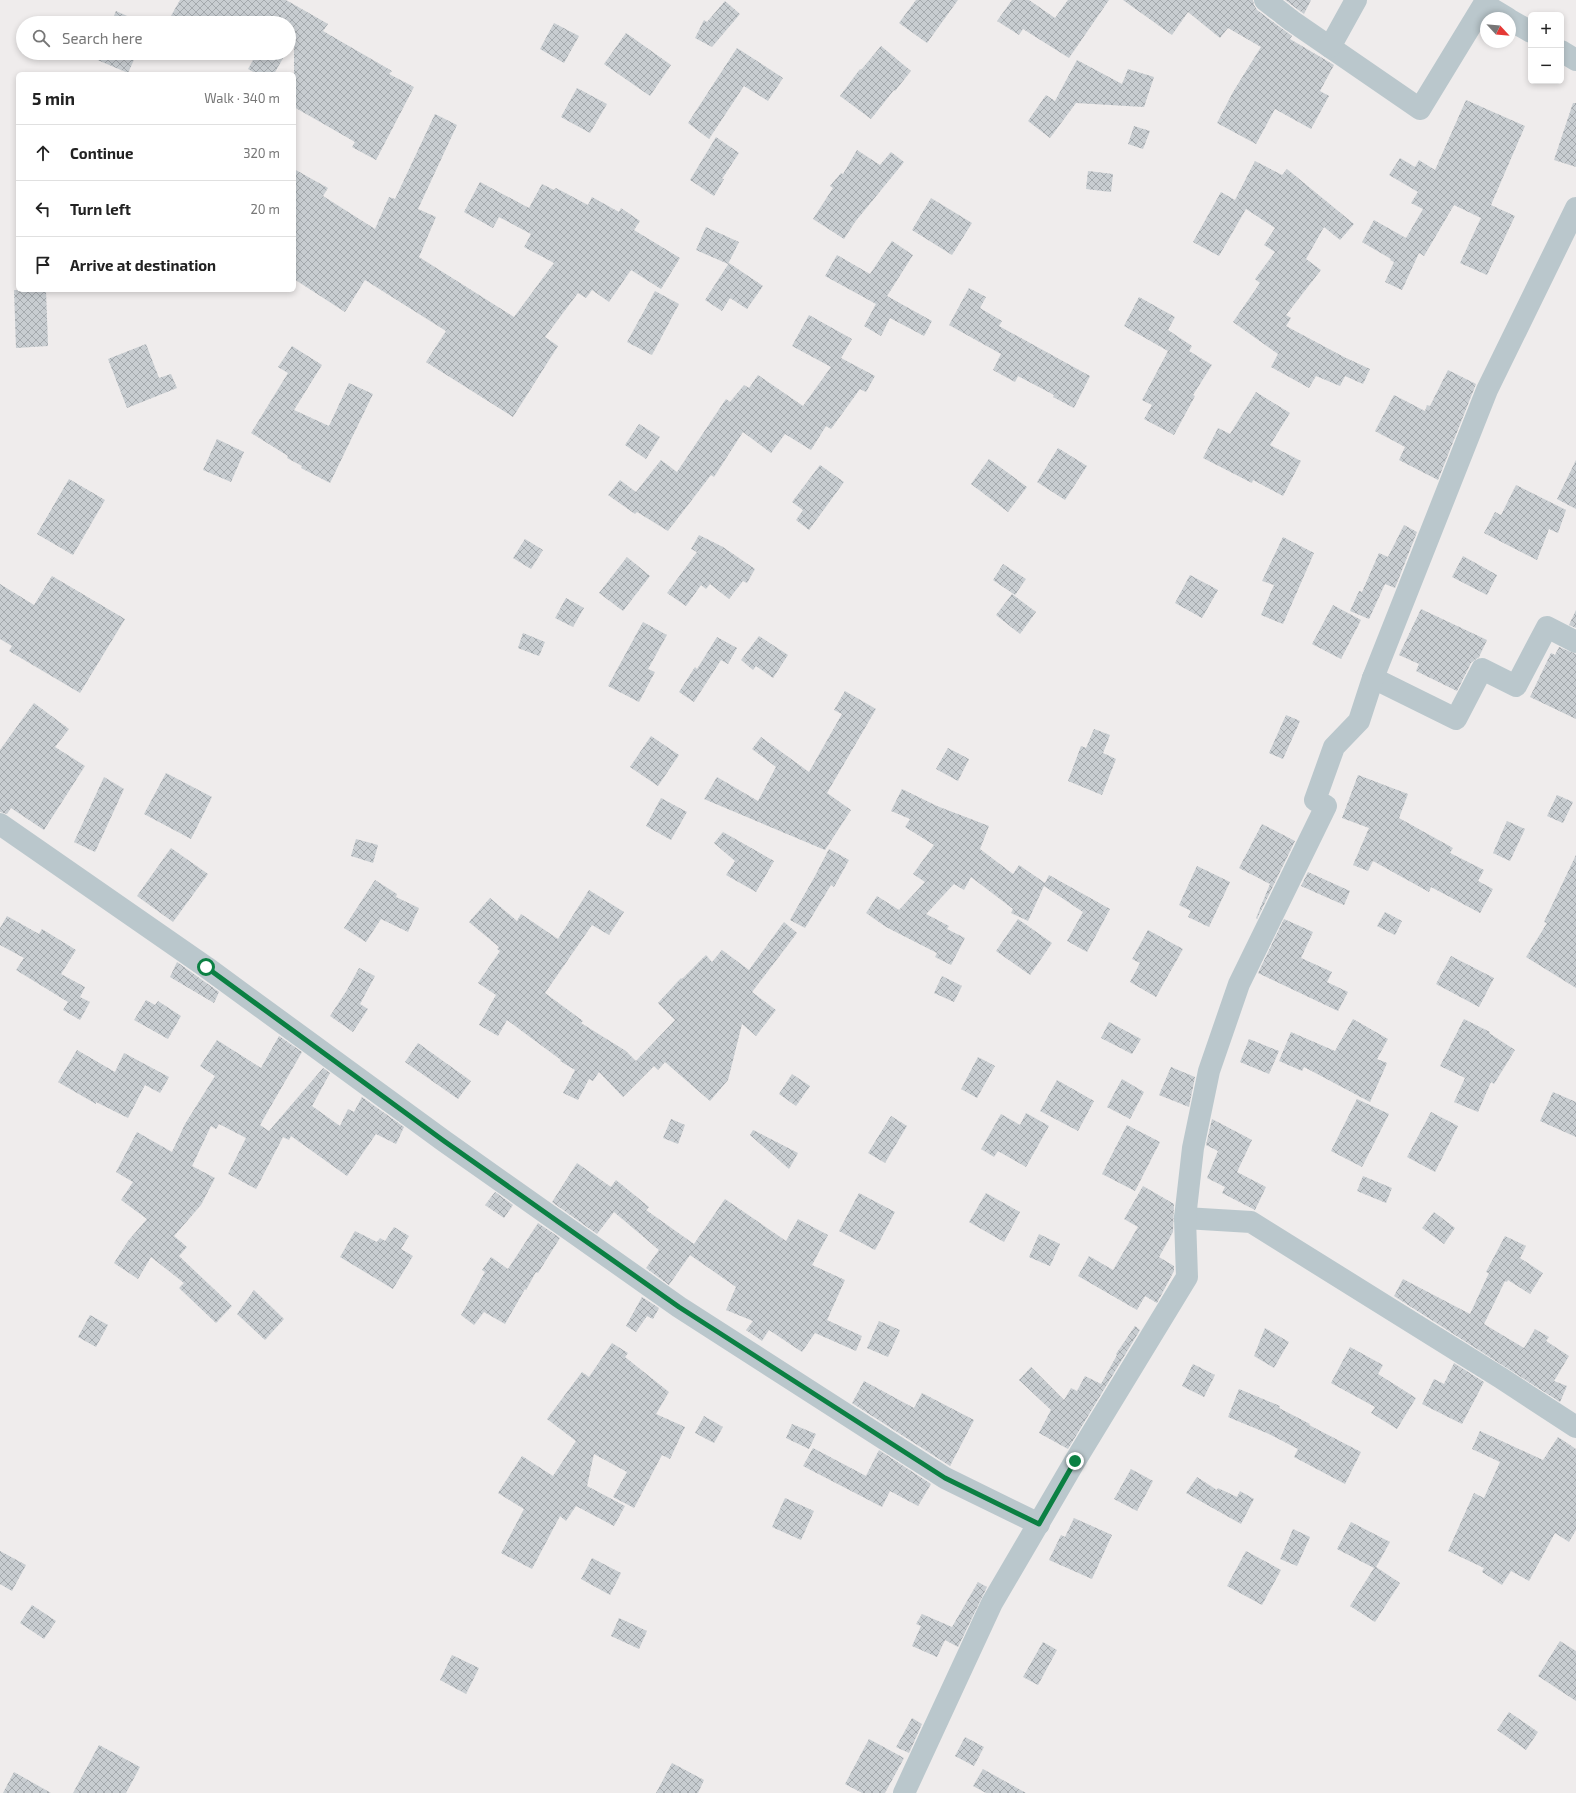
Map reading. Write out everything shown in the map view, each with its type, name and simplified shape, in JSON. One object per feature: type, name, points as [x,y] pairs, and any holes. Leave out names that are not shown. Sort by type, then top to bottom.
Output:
[{"type":"street","points":[[1265,0],[1420,109],[1484,4],[1497,12]]},
{"type":"street","points":[[1330,47],[1356,0]]},
{"type":"street","points":[[1516,23],[1528,30]]},
{"type":"street","points":[[1564,53],[1576,60]]},
{"type":"street","points":[[904,1793],[992,1604],[1187,1277],[1185,1218],[1193,1148],[1209,1071],[1237,991],[1326,806],[1315,800],[1334,747],[1359,721],[1373,678],[1488,390],[1576,208]]},
{"type":"street","points":[[1373,678],[1456,719],[1482,669],[1516,686],[1547,627],[1576,642]]},
{"type":"street","points":[[0,824],[206,967],[444,1141],[679,1307],[945,1478],[1039,1524]]},
{"type":"street","points":[[1185,1218],[1251,1222],[1487,1369],[1576,1427]]},
{"type":"building","points":[[180,0],[286,0],[328,24],[323,31],[392,71],[389,74],[414,87],[376,160],[352,147],[355,142],[296,108],[296,72],[294,72],[294,60],[296,60],[296,16],[171,16]]},
{"type":"building","points":[[916,0],[958,0],[927,43],[899,23]]},
{"type":"building","points":[[1012,0],[1029,0],[1055,18],[1068,0],[1109,0],[1069,58],[1023,29],[1019,35],[997,21]]},
{"type":"building","points":[[1123,0],[1253,0],[1257,10],[1292,36],[1290,39],[1334,65],[1320,91],[1329,96],[1311,129],[1275,109],[1256,144],[1217,123],[1233,92],[1261,47],[1228,28],[1220,38],[1188,12],[1172,35]]},
{"type":"building","points":[[1285,0],[1311,0],[1304,14]]},
{"type":"building","points":[[725,1],[740,14],[712,47],[695,38],[704,20],[707,22]]},
{"type":"building","points":[[116,11],[127,16],[114,16]]},
{"type":"building","points":[[554,23],[579,36],[564,63],[540,49]]},
{"type":"building","points":[[626,33],[671,65],[650,96],[604,64]]},
{"type":"building","points":[[881,46],[911,71],[871,119],[840,96],[860,69],[861,70]]},
{"type":"building","points":[[737,48],[783,78],[768,101],[744,86],[709,139],[688,123]]},
{"type":"building","points":[[97,60],[134,60],[128,72]]},
{"type":"building","points":[[253,60],[282,60],[275,72],[253,72],[248,69]]},
{"type":"building","points":[[1077,60],[1122,84],[1128,69],[1154,77],[1144,107],[1076,103],[1050,138],[1028,121],[1046,95],[1055,101]]},
{"type":"building","points":[[577,88],[607,104],[590,133],[561,117]]},
{"type":"building","points":[[1466,100],[1525,126],[1491,205],[1515,216],[1487,275],[1460,263],[1481,218],[1454,205],[1424,256],[1419,253],[1402,290],[1385,282],[1394,262],[1362,242],[1374,220],[1406,238],[1423,209],[1411,203],[1418,192],[1389,175],[1400,158],[1415,167],[1419,160],[1435,170]]},
{"type":"building","points":[[1573,103],[1576,103],[1576,167],[1554,160]]},
{"type":"building","points":[[435,114],[457,125],[418,209],[436,217],[419,257],[514,317],[554,263],[524,247],[531,234],[499,217],[493,228],[464,212],[480,182],[529,208],[542,184],[554,190],[556,188],[588,205],[592,197],[619,212],[621,208],[640,221],[634,230],[680,258],[661,289],[631,270],[609,302],[592,290],[586,298],[578,293],[545,337],[558,346],[513,417],[426,362],[446,331],[365,280],[345,312],[296,280],[296,170],[328,188],[323,196],[375,229],[389,197],[395,199]]},
{"type":"building","points":[[1134,126],[1150,131],[1143,149],[1128,144]]},
{"type":"building","points":[[716,137],[739,153],[722,179],[724,179],[714,196],[690,180]]},
{"type":"building","points":[[857,150],[880,165],[891,152],[904,162],[855,222],[844,239],[813,219],[833,188],[830,186],[841,173],[843,174]]},
{"type":"building","points":[[1255,161],[1282,175],[1287,169],[1354,224],[1340,240],[1324,227],[1306,259],[1321,270],[1286,315],[1291,318],[1286,326],[1370,369],[1363,384],[1345,376],[1340,386],[1316,376],[1309,388],[1271,367],[1278,354],[1233,322],[1260,283],[1255,279],[1275,252],[1264,245],[1275,228],[1246,209],[1219,256],[1193,242],[1221,192],[1235,200]]},
{"type":"building","points":[[1088,171],[1113,174],[1111,192],[1086,189]]},
{"type":"building","points":[[931,198],[972,223],[952,255],[912,230]]},
{"type":"building","points":[[706,227],[739,242],[728,264],[696,250]]},
{"type":"building","points":[[892,241],[913,255],[887,296],[932,321],[924,336],[890,318],[881,336],[864,326],[876,304],[825,276],[837,255],[870,274]]},
{"type":"building","points":[[729,263],[763,286],[747,309],[730,298],[722,311],[705,300]]},
{"type":"building","points":[[969,288],[986,297],[980,308],[1002,321],[999,326],[1090,376],[1074,408],[1053,397],[1054,395],[1018,376],[1015,382],[993,370],[1001,354],[949,325]]},
{"type":"building","points":[[14,290],[16,290],[16,292],[46,292],[48,346],[16,348]]},
{"type":"building","points":[[655,291],[679,304],[652,355],[627,342]]},
{"type":"building","points":[[1139,297],[1175,317],[1168,330],[1192,346],[1189,351],[1212,365],[1193,395],[1195,396],[1174,435],[1144,419],[1152,405],[1142,400],[1168,351],[1124,326]]},
{"type":"building","points":[[809,315],[852,339],[841,358],[875,376],[866,392],[860,389],[831,429],[826,426],[811,450],[785,434],[771,453],[743,432],[714,477],[711,475],[668,531],[637,512],[635,514],[608,495],[620,480],[636,492],[661,460],[677,472],[726,399],[730,402],[744,385],[749,388],[758,375],[803,406],[831,367],[792,346]]},
{"type":"building","points":[[146,344],[159,378],[171,374],[177,388],[127,408],[108,359]]},
{"type":"building","points":[[292,346],[322,365],[294,410],[329,426],[349,383],[373,394],[330,483],[301,468],[302,466],[287,458],[288,456],[251,433],[288,373],[278,367]]},
{"type":"building","points":[[1448,370],[1476,384],[1438,480],[1399,460],[1405,447],[1375,431],[1394,395],[1425,411],[1427,405],[1430,406]]},
{"type":"building","points":[[1256,392],[1290,413],[1270,445],[1301,461],[1283,496],[1253,480],[1252,483],[1203,458],[1218,428],[1230,434]]},
{"type":"building","points":[[639,424],[660,437],[646,459],[625,445]]},
{"type":"building","points":[[217,439],[244,452],[231,482],[203,470]]},
{"type":"building","points":[[1058,448],[1087,466],[1065,500],[1037,482]]},
{"type":"building","points":[[989,459],[1027,487],[1008,512],[971,484]]},
{"type":"building","points":[[1576,460],[1576,509],[1557,499]]},
{"type":"building","points":[[820,465],[844,482],[809,530],[796,520],[803,510],[792,502]]},
{"type":"building","points":[[69,479],[105,500],[73,555],[37,534]]},
{"type":"building","points":[[1516,485],[1566,510],[1558,533],[1549,529],[1537,560],[1484,533],[1495,512],[1501,515]]},
{"type":"building","points":[[1404,525],[1417,532],[1395,588],[1385,584],[1369,619],[1350,611],[1359,591],[1362,592],[1379,553],[1388,557]]},
{"type":"building","points":[[699,535],[723,547],[755,569],[747,583],[743,581],[729,599],[710,584],[706,589],[701,585],[686,606],[667,593],[697,552],[691,549]]},
{"type":"building","points":[[1283,537],[1314,553],[1283,624],[1261,615],[1274,585],[1262,581]]},
{"type":"building","points":[[525,539],[543,550],[531,569],[513,558]]},
{"type":"building","points":[[1463,556],[1497,575],[1487,595],[1452,577]]},
{"type":"building","points":[[627,557],[650,576],[623,611],[599,593]]},
{"type":"building","points":[[1003,564],[1026,579],[1015,595],[993,580]]},
{"type":"building","points":[[1190,575],[1218,590],[1202,618],[1175,603]]},
{"type":"building","points":[[52,576],[125,619],[80,693],[9,651],[12,646],[0,639],[0,584],[34,605]]},
{"type":"building","points":[[1012,594],[1036,612],[1020,634],[996,615]]},
{"type":"building","points":[[566,598],[584,608],[573,627],[555,618]]},
{"type":"building","points":[[1333,605],[1361,620],[1341,659],[1312,644]]},
{"type":"building","points":[[1421,609],[1487,640],[1479,657],[1471,663],[1457,691],[1416,671],[1419,664],[1399,655]]},
{"type":"building","points":[[1576,610],[1576,628],[1569,625]]},
{"type":"building","points":[[643,622],[667,635],[648,669],[655,672],[639,702],[608,686]]},
{"type":"building","points":[[523,633],[545,642],[539,656],[518,648]]},
{"type":"building","points":[[759,636],[788,655],[773,678],[756,666],[753,670],[741,660]]},
{"type":"building","points":[[717,637],[737,648],[728,664],[721,660],[694,702],[679,692],[695,667],[697,669]]},
{"type":"building","points":[[1559,647],[1576,654],[1576,719],[1530,697],[1551,653],[1555,655]]},
{"type":"building","points":[[845,691],[876,709],[827,793],[851,810],[825,850],[704,799],[717,777],[758,801],[776,767],[752,749],[761,737],[809,772],[842,714],[834,710]]},
{"type":"building","points":[[34,703],[69,729],[55,747],[85,766],[44,830],[11,808],[7,814],[0,812],[0,750]]},
{"type":"building","points":[[1286,715],[1300,721],[1283,759],[1269,753]]},
{"type":"building","points":[[1094,729],[1110,735],[1103,753],[1116,759],[1102,795],[1068,781],[1081,746],[1086,748]]},
{"type":"building","points":[[651,736],[679,755],[658,786],[630,767]]},
{"type":"building","points":[[948,748],[969,759],[958,781],[936,769]]},
{"type":"building","points":[[166,773],[212,797],[191,839],[144,814]]},
{"type":"building","points":[[1358,775],[1408,794],[1399,818],[1453,848],[1450,853],[1484,870],[1478,881],[1493,889],[1480,913],[1431,887],[1429,892],[1373,861],[1368,871],[1353,865],[1369,828],[1342,818]]},
{"type":"building","points":[[104,777],[124,789],[95,852],[74,842]]},
{"type":"building","points":[[902,789],[937,806],[989,826],[980,849],[1013,874],[1019,865],[1045,883],[1049,875],[1110,909],[1087,952],[1067,941],[1083,912],[1044,886],[1028,921],[1011,913],[1013,909],[971,877],[964,890],[954,884],[926,914],[949,926],[947,929],[965,938],[951,965],[935,957],[937,953],[886,927],[866,913],[877,896],[899,910],[925,882],[913,874],[934,845],[905,827],[910,819],[891,811]]},
{"type":"building","points":[[1557,795],[1573,802],[1563,823],[1547,816]]},
{"type":"building","points":[[661,798],[687,812],[671,840],[646,826]]},
{"type":"building","points":[[1507,821],[1525,829],[1510,861],[1493,853]]},
{"type":"building","points":[[1262,824],[1295,841],[1257,919],[1256,918],[1270,884],[1239,868]]},
{"type":"building","points":[[723,832],[774,861],[756,892],[726,875],[735,861],[714,843]]},
{"type":"building","points":[[356,839],[378,845],[373,863],[351,856]]},
{"type":"building","points":[[171,848],[208,874],[173,922],[137,896]]},
{"type":"building","points":[[829,849],[849,860],[834,887],[831,885],[805,928],[790,920]]},
{"type":"building","points":[[1576,855],[1576,988],[1526,957],[1547,923],[1544,922]]},
{"type":"building","points":[[1197,866],[1230,882],[1209,927],[1188,917],[1191,911],[1179,905]]},
{"type":"building","points":[[1308,872],[1350,891],[1344,905],[1301,886]]},
{"type":"building","points":[[375,880],[397,894],[396,897],[419,908],[408,932],[381,919],[366,942],[344,928]]},
{"type":"building","points":[[589,890],[624,912],[609,935],[592,925],[545,993],[583,1021],[581,1023],[626,1051],[636,1061],[675,1020],[658,1003],[681,978],[682,979],[706,955],[712,962],[722,950],[749,970],[784,922],[797,933],[752,992],[776,1010],[756,1036],[742,1024],[728,1080],[710,1101],[665,1062],[658,1070],[654,1066],[623,1097],[599,1072],[593,1081],[589,1079],[578,1100],[563,1093],[575,1070],[560,1061],[561,1060],[507,1020],[498,1036],[479,1025],[496,995],[478,983],[500,951],[497,949],[499,947],[469,922],[490,898],[517,921],[521,914],[558,939]]},
{"type":"building","points":[[1385,912],[1402,921],[1395,935],[1377,926]]},
{"type":"building","points":[[7,916],[39,934],[42,929],[76,950],[61,974],[85,987],[80,997],[90,1002],[80,1020],[63,1010],[68,1002],[16,970],[24,958],[0,945],[0,928]]},
{"type":"building","points":[[1018,919],[1052,943],[1030,975],[996,951]]},
{"type":"building","points":[[1284,919],[1313,932],[1301,958],[1332,972],[1327,982],[1348,992],[1338,1011],[1258,973]]},
{"type":"building","points":[[1148,930],[1183,949],[1156,997],[1130,982],[1140,963],[1132,959]]},
{"type":"building","points":[[1451,956],[1494,978],[1479,1007],[1436,984]]},
{"type":"building","points":[[177,962],[219,992],[214,1003],[170,977]]},
{"type":"building","points":[[359,968],[375,976],[360,1004],[368,1009],[353,1032],[330,1016]]},
{"type":"building","points":[[942,976],[962,986],[954,1002],[934,993]]},
{"type":"building","points":[[146,1000],[155,1005],[158,1001],[181,1016],[168,1039],[134,1020]]},
{"type":"building","points":[[1353,1019],[1388,1039],[1377,1059],[1387,1063],[1370,1102],[1304,1067],[1302,1071],[1279,1061],[1291,1032],[1335,1051]]},
{"type":"building","points":[[1464,1019],[1490,1032],[1489,1033],[1515,1050],[1494,1084],[1491,1082],[1478,1112],[1454,1102],[1465,1078],[1440,1066]]},
{"type":"building","points":[[1109,1022],[1141,1039],[1132,1054],[1101,1038]]},
{"type":"building","points":[[279,1036],[302,1052],[260,1125],[269,1131],[323,1068],[330,1073],[312,1106],[340,1126],[348,1109],[354,1112],[362,1097],[404,1127],[396,1144],[376,1134],[347,1176],[291,1136],[289,1140],[283,1137],[256,1189],[228,1174],[246,1138],[219,1124],[216,1129],[211,1126],[192,1166],[215,1178],[201,1205],[174,1236],[187,1247],[179,1256],[232,1306],[216,1323],[179,1288],[184,1283],[151,1257],[138,1279],[114,1263],[128,1241],[147,1219],[121,1200],[133,1182],[116,1172],[137,1132],[172,1152],[185,1124],[215,1076],[200,1066],[217,1040],[261,1068]]},
{"type":"building","points":[[1249,1039],[1279,1051],[1269,1074],[1240,1062]]},
{"type":"building","points":[[418,1043],[471,1081],[458,1099],[405,1062]]},
{"type":"building","points":[[77,1050],[115,1072],[124,1053],[169,1077],[160,1093],[145,1085],[128,1118],[96,1102],[96,1104],[58,1082]]},
{"type":"building","points":[[978,1057],[995,1066],[977,1098],[961,1089]]},
{"type":"building","points":[[1171,1067],[1195,1077],[1189,1107],[1159,1095]]},
{"type":"building","points":[[792,1074],[810,1086],[796,1106],[779,1094]]},
{"type":"building","points":[[1122,1079],[1144,1092],[1130,1119],[1107,1107]]},
{"type":"building","points":[[1057,1080],[1094,1101],[1078,1131],[1040,1111]]},
{"type":"building","points":[[1553,1092],[1576,1102],[1576,1137],[1540,1121]]},
{"type":"building","points":[[1357,1099],[1389,1114],[1362,1167],[1331,1151]]},
{"type":"building","points":[[1431,1112],[1458,1126],[1435,1172],[1407,1157]]},
{"type":"building","points":[[1026,1113],[1049,1126],[1026,1167],[998,1151],[994,1157],[981,1149],[1001,1114],[1020,1125]]},
{"type":"building","points":[[891,1116],[907,1126],[885,1163],[868,1153]]},
{"type":"building","points":[[671,1119],[685,1125],[678,1144],[663,1138]]},
{"type":"building","points":[[1212,1119],[1252,1140],[1237,1172],[1266,1187],[1255,1210],[1222,1193],[1225,1187],[1207,1178],[1218,1151],[1206,1145]]},
{"type":"building","points":[[1127,1125],[1160,1142],[1135,1191],[1102,1174]]},
{"type":"building","points":[[753,1130],[798,1153],[789,1169],[750,1135]]},
{"type":"building","points":[[577,1163],[611,1187],[616,1180],[649,1207],[646,1210],[694,1244],[725,1199],[786,1241],[798,1219],[828,1235],[812,1265],[845,1280],[827,1320],[862,1336],[856,1351],[815,1333],[802,1352],[769,1330],[762,1341],[746,1330],[753,1321],[726,1310],[736,1287],[690,1255],[669,1285],[646,1268],[659,1250],[614,1212],[597,1234],[552,1202]]},
{"type":"building","points":[[1363,1176],[1392,1188],[1386,1203],[1357,1191]]},
{"type":"building","points":[[1143,1186],[1174,1204],[1173,1232],[1159,1257],[1174,1266],[1174,1271],[1157,1303],[1145,1296],[1137,1310],[1078,1276],[1089,1256],[1113,1270],[1138,1227],[1124,1219]]},
{"type":"building","points":[[495,1192],[513,1205],[504,1218],[485,1205]]},
{"type":"building","points":[[859,1193],[895,1212],[875,1250],[839,1231]]},
{"type":"building","points":[[986,1193],[1020,1212],[1004,1242],[969,1222]]},
{"type":"building","points":[[1434,1212],[1455,1228],[1444,1244],[1422,1228]]},
{"type":"building","points":[[538,1223],[560,1238],[538,1273],[536,1272],[526,1290],[525,1289],[505,1324],[484,1312],[474,1325],[461,1315],[485,1272],[482,1270],[491,1257],[508,1269]]},
{"type":"building","points":[[394,1227],[409,1236],[401,1249],[413,1256],[393,1289],[340,1257],[355,1231],[377,1242],[380,1238],[385,1241]]},
{"type":"building","points":[[1039,1234],[1060,1244],[1050,1266],[1029,1257]]},
{"type":"building","points":[[1505,1236],[1526,1246],[1520,1258],[1543,1273],[1530,1294],[1508,1280],[1507,1282],[1505,1281],[1484,1324],[1524,1348],[1535,1329],[1549,1337],[1546,1341],[1569,1356],[1554,1381],[1567,1386],[1560,1402],[1394,1296],[1403,1279],[1470,1314],[1489,1273],[1486,1272]]},
{"type":"building","points":[[254,1290],[284,1319],[265,1340],[237,1314]]},
{"type":"building","points":[[642,1297],[659,1308],[653,1319],[647,1316],[636,1332],[626,1326]]},
{"type":"building","points":[[90,1315],[108,1325],[96,1347],[78,1337]]},
{"type":"building","points":[[879,1321],[900,1330],[888,1357],[867,1348]]},
{"type":"building","points":[[1135,1326],[1140,1330],[1068,1449],[1039,1433],[1051,1410],[1019,1380],[1031,1367],[1064,1400],[1071,1388],[1077,1391],[1085,1376],[1101,1384],[1117,1355],[1116,1354]]},
{"type":"building","points":[[1265,1328],[1289,1342],[1274,1368],[1254,1356]]},
{"type":"building","points":[[612,1343],[628,1353],[625,1357],[669,1392],[656,1414],[685,1427],[670,1459],[662,1455],[634,1508],[613,1497],[627,1472],[594,1454],[587,1486],[625,1506],[614,1526],[576,1506],[566,1521],[560,1516],[532,1569],[501,1553],[524,1509],[498,1493],[522,1456],[553,1476],[576,1441],[547,1419],[582,1372],[589,1377]]},
{"type":"building","points":[[1350,1347],[1383,1365],[1378,1374],[1416,1398],[1397,1429],[1371,1413],[1375,1407],[1331,1383]]},
{"type":"building","points":[[1454,1363],[1484,1382],[1462,1424],[1422,1404],[1434,1379],[1444,1384]]},
{"type":"building","points":[[1193,1364],[1215,1375],[1204,1397],[1182,1386]]},
{"type":"building","points":[[864,1381],[914,1408],[922,1393],[974,1420],[950,1466],[852,1403]]},
{"type":"building","points":[[1239,1389],[1280,1406],[1279,1408],[1361,1452],[1345,1484],[1294,1457],[1298,1449],[1269,1434],[1228,1417]]},
{"type":"building","points":[[704,1416],[723,1427],[714,1443],[695,1433]]},
{"type":"building","points":[[792,1424],[816,1434],[809,1449],[786,1438]]},
{"type":"building","points":[[1480,1431],[1543,1460],[1558,1437],[1576,1449],[1576,1530],[1569,1542],[1555,1533],[1529,1581],[1511,1571],[1502,1585],[1482,1572],[1484,1568],[1448,1551],[1474,1493],[1484,1498],[1500,1462],[1472,1449]]},
{"type":"building","points":[[813,1448],[866,1476],[879,1450],[931,1484],[918,1506],[890,1491],[882,1507],[803,1466]]},
{"type":"building","points":[[1131,1469],[1153,1481],[1137,1511],[1114,1499]]},
{"type":"building","points":[[1197,1477],[1217,1490],[1218,1488],[1237,1497],[1240,1491],[1254,1499],[1241,1524],[1186,1493]]},
{"type":"building","points":[[785,1498],[814,1511],[801,1540],[772,1527]]},
{"type":"building","points":[[1074,1518],[1112,1535],[1092,1579],[1049,1560],[1061,1535],[1065,1537]]},
{"type":"building","points":[[1351,1522],[1390,1542],[1376,1567],[1400,1583],[1375,1622],[1350,1606],[1374,1568],[1337,1549]]},
{"type":"building","points":[[1293,1529],[1310,1537],[1297,1566],[1280,1559]]},
{"type":"building","points":[[0,1551],[26,1565],[12,1591],[0,1584]]},
{"type":"building","points":[[1246,1551],[1281,1570],[1262,1605],[1227,1586]]},
{"type":"building","points":[[592,1558],[621,1573],[610,1595],[581,1579]]},
{"type":"building","points":[[978,1582],[987,1587],[958,1647],[945,1640],[937,1657],[912,1646],[921,1626],[916,1624],[922,1614],[952,1627]]},
{"type":"building","points":[[32,1605],[56,1621],[44,1639],[20,1623]]},
{"type":"building","points":[[619,1618],[647,1631],[639,1649],[611,1636]]},
{"type":"building","points":[[1560,1641],[1576,1651],[1576,1701],[1538,1676]]},
{"type":"building","points":[[1043,1642],[1057,1650],[1038,1685],[1023,1677]]},
{"type":"building","points":[[452,1655],[479,1668],[466,1694],[440,1680]]},
{"type":"building","points":[[1509,1712],[1538,1732],[1526,1750],[1497,1730]]},
{"type":"building","points":[[912,1718],[922,1724],[909,1753],[896,1747]]},
{"type":"building","points":[[965,1737],[984,1747],[974,1766],[955,1756]]},
{"type":"building","points":[[869,1739],[904,1758],[885,1793],[862,1793],[845,1784]]},
{"type":"building","points":[[99,1745],[140,1767],[126,1793],[73,1793]]},
{"type":"building","points":[[672,1763],[704,1780],[698,1793],[656,1793]]},
{"type":"building","points":[[983,1769],[1026,1793],[986,1793],[973,1786]]},
{"type":"building","points":[[14,1772],[51,1793],[3,1793]]},
{"type":"route","points":[[206,967],[444,1141],[679,1307],[945,1478],[1039,1524],[1075,1461]]}]
